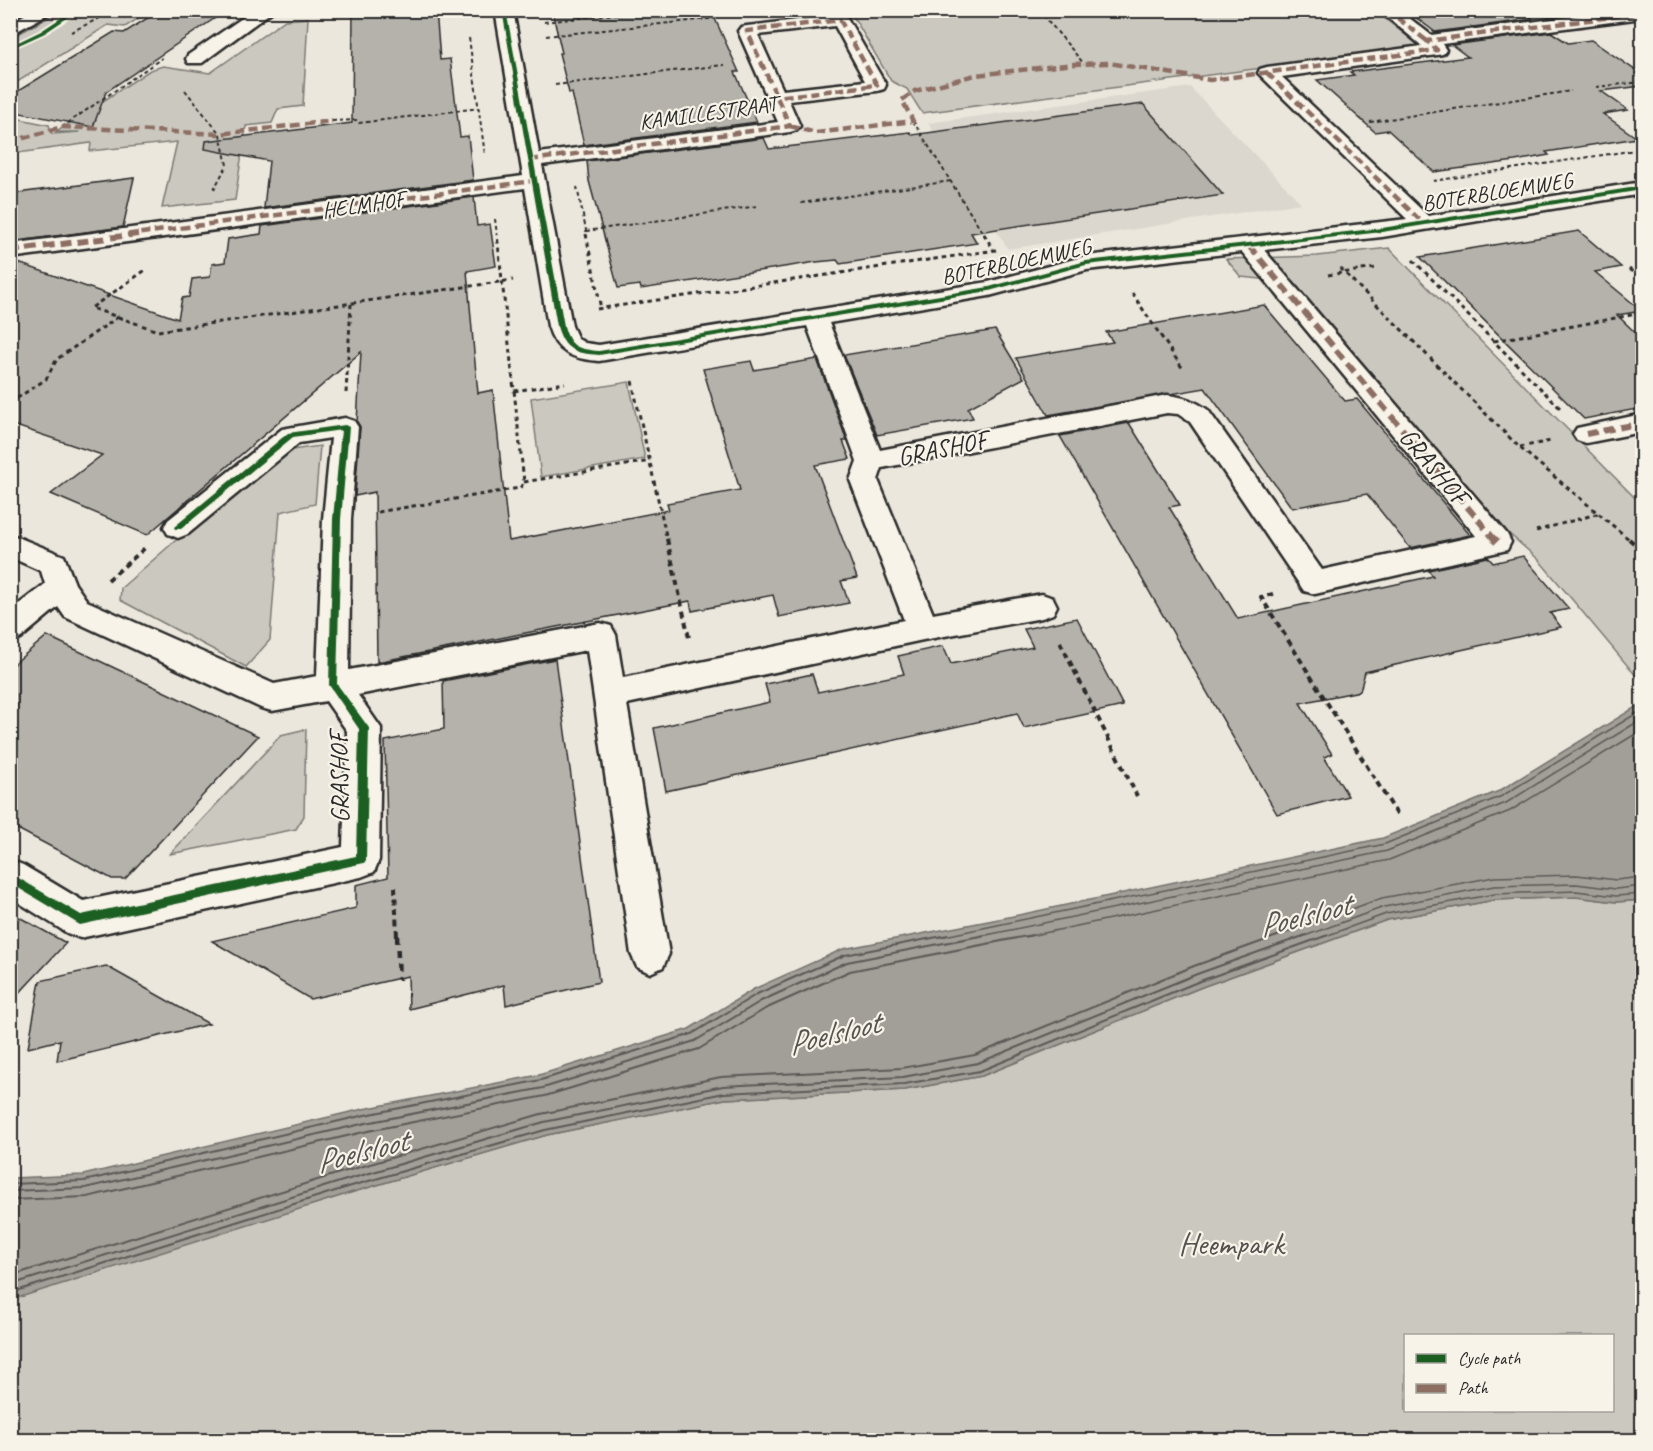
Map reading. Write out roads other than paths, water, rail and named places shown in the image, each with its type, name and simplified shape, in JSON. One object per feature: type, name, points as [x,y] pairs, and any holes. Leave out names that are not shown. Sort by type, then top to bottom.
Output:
[{"type":"street","points":[[10,30],[47,10]]},
{"type":"street","points":[[194,60],[266,10]]},
{"type":"street","points":[[1387,10],[1427,41],[1642,13]]},
{"type":"street","name":"KAMILLESTRAAT","points":[[531,170],[790,126],[747,31],[840,20],[877,85],[777,97]]},
{"type":"street","name":"BOTERBLOEMWEG","points":[[507,26],[550,279],[563,339],[576,351],[599,353],[816,319],[989,289],[1086,263],[1382,230],[1642,188]]},
{"type":"street","name":"BOTERBLOEMWEG","points":[[1423,223],[1267,73],[1437,50],[1427,41]]},
{"type":"street","name":"HELMHOF","points":[[10,251],[490,186],[531,170]]},
{"type":"street","name":"GRASHOF","points":[[871,461],[1167,404],[1185,406],[1199,416],[1315,583],[1497,542],[1249,246]]},
{"type":"street","name":"GRASHOF","points":[[816,319],[871,461],[864,480],[923,628]]},
{"type":"street","points":[[1586,434],[1642,423]]},
{"type":"street","points":[[178,527],[291,435],[345,427],[337,519],[333,685]]},
{"type":"street","points":[[10,545],[54,564],[68,598],[272,698],[600,635],[650,954]]},
{"type":"street","points":[[10,629],[68,598]]},
{"type":"street","points":[[609,693],[923,628],[1042,606]]},
{"type":"street","name":"GRASHOF","points":[[10,877],[80,920],[361,860],[363,728],[333,685]]},
{"type":"water","name":"Poelsloot","points":[[1642,703],[1642,900],[1616,902],[1576,897],[1495,900],[1387,920],[1202,987],[982,1076],[905,1090],[725,1099],[547,1135],[350,1193],[11,1300],[11,1178],[83,1175],[363,1109],[539,1075],[689,1029],[754,989],[843,949],[1009,917],[1383,838],[1499,791]]},
{"type":"park label","name":"Heempark","points":[[1231,1243]]}]
